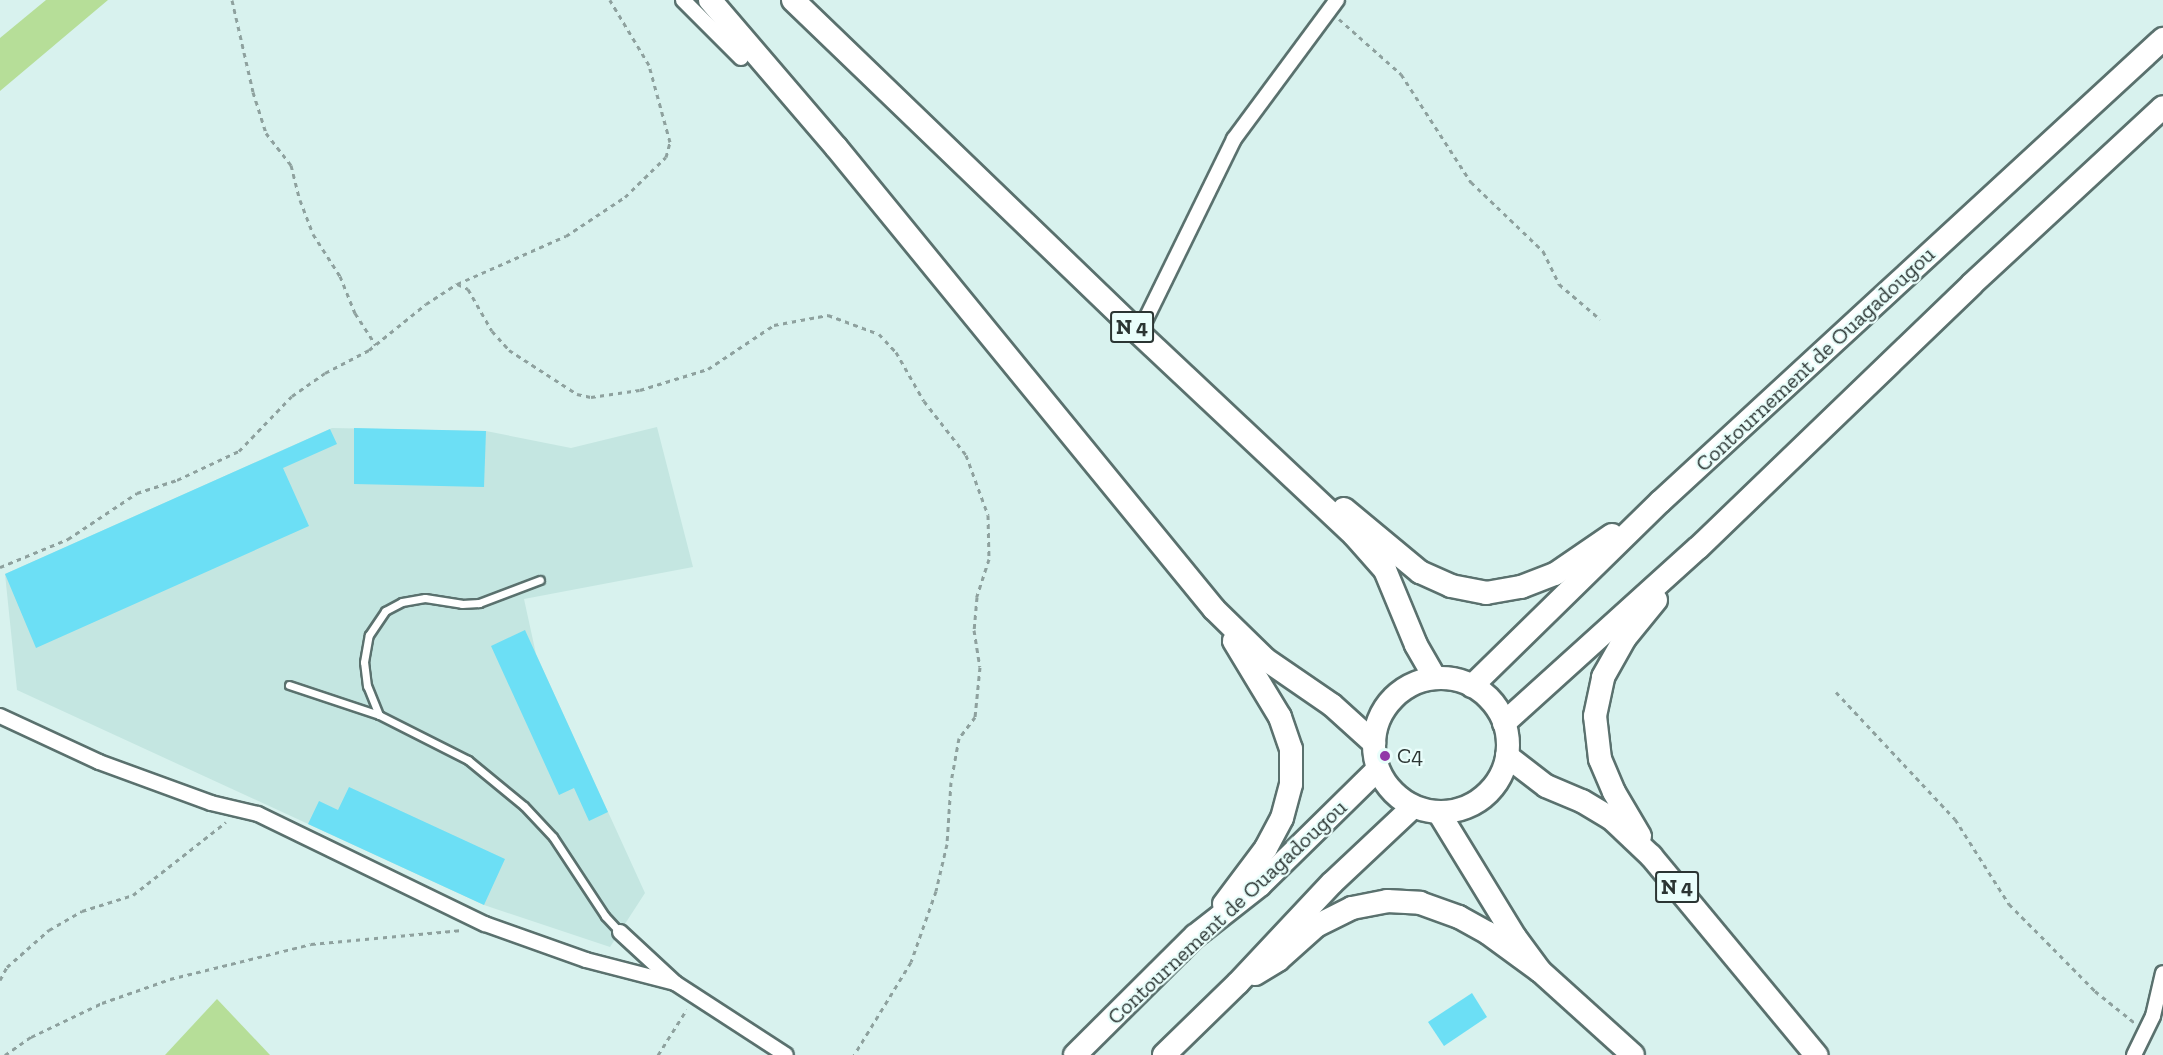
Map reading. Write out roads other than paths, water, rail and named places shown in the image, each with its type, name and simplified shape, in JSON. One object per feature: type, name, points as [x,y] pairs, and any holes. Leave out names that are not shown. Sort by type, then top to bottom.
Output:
[{"type":"highway","points":[[710,0],[836,147],[1214,609],[1265,659],[1332,705],[1374,742]]},
{"type":"highway","name":"N 4","points":[[793,0],[1139,333],[1354,535],[1384,570],[1416,645],[1435,678]]},
{"type":"highway","name":"Contournement de Ouagadougou","points":[[1472,686],[1660,502],[2163,39]]},
{"type":"highway","points":[[1504,723],[1698,548],[1972,284],[2163,107]]},
{"type":"highway","points":[[1293,476],[1346,510],[1420,572],[1451,586],[1486,593],[1521,587],[1555,574],[1660,502]]},
{"type":"highway","points":[[1651,856],[1614,792],[1600,759],[1595,716],[1604,677],[1625,638],[1698,548]]},
{"type":"highway","points":[[1195,936],[1232,894],[1266,848],[1282,818],[1291,784],[1291,749],[1280,717],[1214,609]]},
{"type":"highway","points":[[1435,678],[1461,681],[1472,686],[1490,699],[1507,730],[1507,756],[1498,781],[1487,795],[1473,805],[1456,811],[1439,813],[1413,807],[1392,791],[1378,769],[1374,742],[1380,717],[1395,695],[1410,686],[1435,678]]},
{"type":"highway","name":"N 4","points":[[1507,756],[1546,786],[1582,801],[1612,819],[1651,856],[1815,1055]]},
{"type":"highway","name":"Contournement de Ouagadougou","points":[[1075,1055],[1195,936],[1260,885],[1378,769]]},
{"type":"highway","points":[[1164,1055],[1238,983],[1332,883],[1413,807]]},
{"type":"highway","points":[[1439,813],[1515,937],[1540,971]]},
{"type":"highway","points":[[1238,983],[1278,960],[1316,926],[1352,908],[1387,901],[1420,903],[1459,917],[1488,933],[1540,971],[1633,1055]]},
{"type":"street","points":[[683,0],[741,58]]},
{"type":"street","points":[[1139,333],[1234,139],[1333,5]]},
{"type":"street","points":[[0,716],[99,762],[211,803],[252,813],[494,928],[586,960],[675,983]]},
{"type":"street","points":[[620,932],[675,983],[786,1055]]},
{"type":"street","points":[[2134,1055],[2153,1016],[2163,973]]},
{"type":"lane","points":[[379,715],[367,686],[364,662],[369,635],[386,611],[402,602],[425,598],[462,604],[479,603],[540,580]]},
{"type":"lane","points":[[289,685],[379,715],[468,760],[524,806],[553,837],[605,916],[620,932]]},
{"type":"place","name":"C4","points":[[1385,756]]}]
